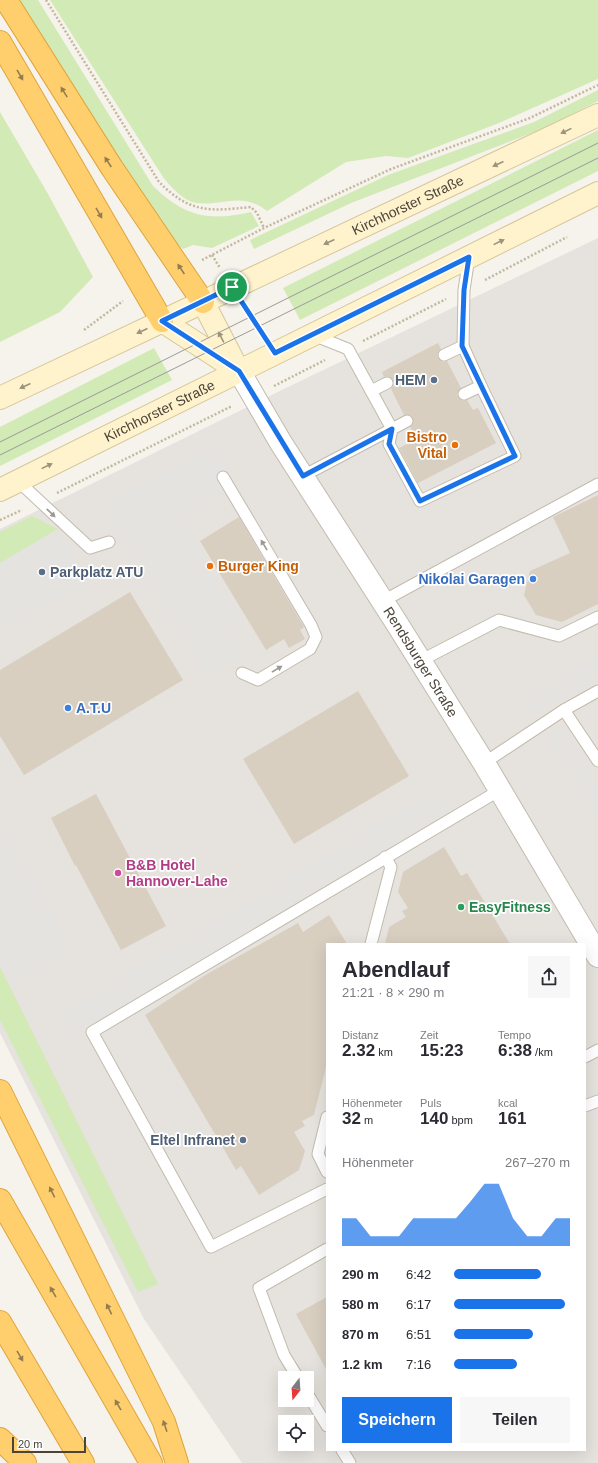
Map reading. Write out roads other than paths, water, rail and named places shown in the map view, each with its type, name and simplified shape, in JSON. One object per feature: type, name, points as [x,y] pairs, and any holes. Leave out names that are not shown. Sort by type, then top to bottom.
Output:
[{"type":"highway","points":[[6,0],[112,168],[182,270],[202,302]]},
{"type":"highway","points":[[0,42],[162,321]]},
{"type":"highway","points":[[0,1091],[164,1422],[177,1463]]},
{"type":"highway","points":[[0,1200],[151,1463]]},
{"type":"highway","points":[[0,1322],[83,1463]]},
{"type":"highway","points":[[0,1439],[25,1463]]},
{"type":"main road","name":"Kirchhorster Straße","points":[[0,398],[598,115]]},
{"type":"main road","name":"Kirchhorster Straße","points":[[9,485],[598,193]]},
{"type":"main road","points":[[202,302],[239,371]]},
{"type":"main road","points":[[162,321],[239,371]]},
{"type":"street","name":"Rendsburger Straße","points":[[239,371],[303,476],[484,763],[598,956]]},
{"type":"lane","points":[[313,334],[348,349],[392,429],[389,444],[420,501],[515,456],[462,346],[464,290],[469,257]]},
{"type":"lane","points":[[444,355],[462,346]]},
{"type":"lane","points":[[371,391],[387,383]]},
{"type":"lane","points":[[464,394],[482,386]]},
{"type":"lane","points":[[303,476],[407,421]]},
{"type":"lane","points":[[223,477],[311,625],[316,637],[310,649],[258,680],[242,673]]},
{"type":"lane","points":[[383,601],[598,484]]},
{"type":"lane","points":[[9,485],[39,501],[64,526],[90,548],[109,542]]},
{"type":"lane","points":[[420,661],[499,620],[559,636],[598,617]]},
{"type":"lane","points":[[484,763],[564,710],[598,691]]},
{"type":"lane","points":[[564,710],[598,761]]},
{"type":"lane","points":[[326,1190],[211,1247],[92,1032],[500,790]]},
{"type":"lane","points":[[371,943],[391,867],[385,857]]},
{"type":"lane","points":[[586,1056],[598,1050]]},
{"type":"lane","points":[[586,1106],[598,1101]]},
{"type":"lane","points":[[326,1121],[318,1154],[326,1170]]},
{"type":"lane","points":[[294,1371],[284,1355],[258,1288],[326,1251]]},
{"type":"lane","points":[[314,1405],[326,1424]]},
{"type":"lane","points":[[343,1451],[350,1463]]},
{"type":"tram line","points":[[0,442],[598,143]]},
{"type":"tram line","points":[[0,455],[598,158]]},
{"type":"place","name":"HEM","points":[[434,380]]},
{"type":"place","name":"Bistro Vital","points":[[455,445]]},
{"type":"place","name":"Burger King","points":[[210,566]]},
{"type":"place","name":"Parkplatz ATU","points":[[42,572]]},
{"type":"place","name":"Nikolai Garagen","points":[[533,579]]},
{"type":"place","name":"A.T.U","points":[[68,708]]},
{"type":"place","name":"B&B Hotel Hannover-Lahe","points":[[118,873]]},
{"type":"place","name":"EasyFitness","points":[[461,907]]},
{"type":"place","name":"Eltel Infranet","points":[[243,1140]]}]
